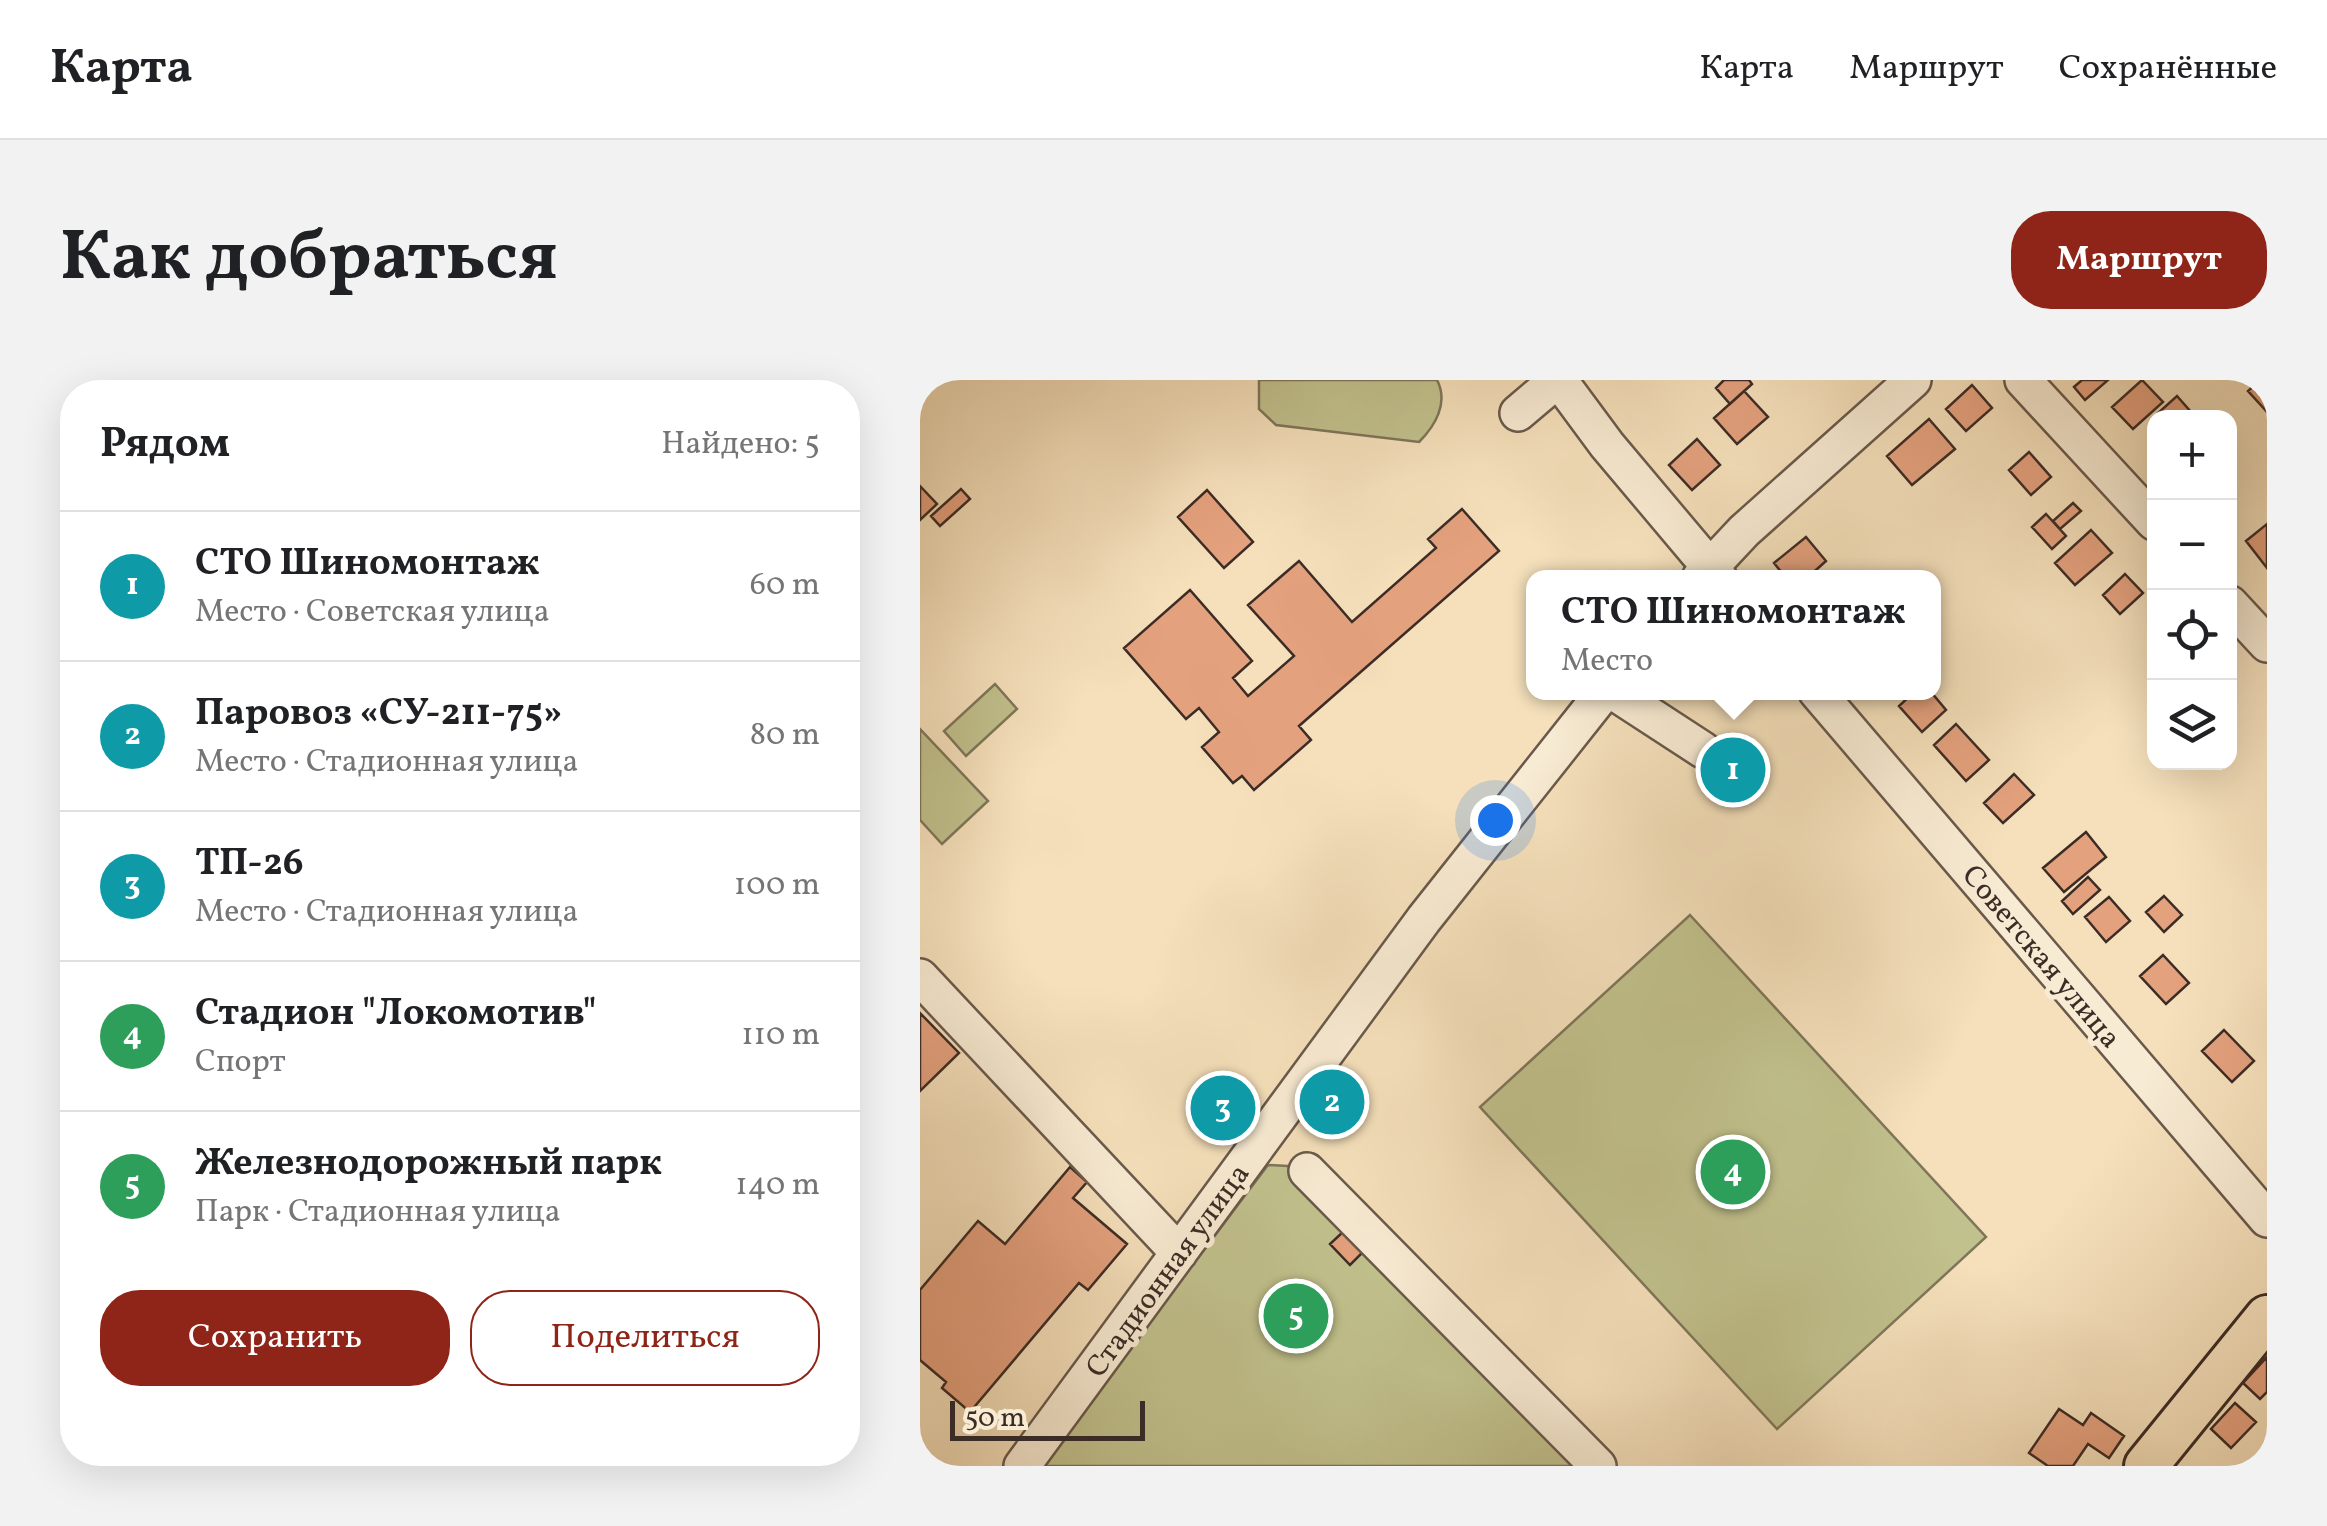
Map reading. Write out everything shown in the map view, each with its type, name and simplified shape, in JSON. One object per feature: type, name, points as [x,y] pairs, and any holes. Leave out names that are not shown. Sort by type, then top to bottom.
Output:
[{"type":"main road","points":[[2146,1466],[2267,1318]]},
{"type":"street","points":[[1518,413],[1558,380],[1707,570]]},
{"type":"street","points":[[1713,570],[1744,530],[1912,380]]},
{"type":"street","points":[[2023,380],[2147,514]]},
{"type":"street","points":[[2237,612],[2267,644]]},
{"type":"street","name":"Стадионная улица","points":[[1022,1466],[1424,919],[1598,700]]},
{"type":"street","points":[[1626,700],[1702,750]]},
{"type":"street","name":"Советская улица","points":[[1824,700],[2267,1218]]},
{"type":"street","points":[[920,976],[1179,1253]]},
{"type":"street","points":[[1306,1170],[1598,1466]]},
{"type":"green space","points":[[1259,380],[1437,380],[1441,406],[1419,442],[1276,425],[1259,409]]},
{"type":"green space","points":[[995,684],[1017,709],[966,756],[944,731]]},
{"type":"green space","points":[[920,729],[988,801],[942,844],[920,820]]},
{"type":"green space","points":[[1690,915],[1986,1237],[1777,1429],[1480,1107]]},
{"type":"green space","points":[[1268,1165],[1288,1166],[1587,1466],[1041,1466]]},
{"type":"building","points":[[1724,380],[1749,380],[1752,384],[1730,404],[1716,388]]},
{"type":"building","points":[[2082,380],[2108,380],[2085,400],[2074,387]]},
{"type":"building","points":[[2142,380],[2163,402],[2154,410],[2147,410],[2147,416],[2133,429],[2112,407]]},
{"type":"building","points":[[2260,380],[2267,388],[2267,412],[2248,391]]},
{"type":"building","points":[[1972,385],[1992,408],[1966,431],[1946,409]]},
{"type":"building","points":[[1744,391],[1768,417],[1737,444],[1714,418]]},
{"type":"building","points":[[2177,396],[2189,410],[2161,410]]},
{"type":"building","points":[[1929,419],[1955,449],[1912,485],[1887,456]]},
{"type":"building","points":[[1697,439],[1720,465],[1692,490],[1669,465]]},
{"type":"building","points":[[2029,452],[2051,477],[2031,495],[2009,470]]},
{"type":"building","points":[[920,486],[937,504],[920,520]]},
{"type":"building","points":[[961,489],[970,499],[940,526],[931,516]]},
{"type":"building","points":[[1207,490],[1253,542],[1224,568],[1178,517]]},
{"type":"building","points":[[2073,503],[2081,511],[2060,529],[2053,521]]},
{"type":"building","points":[[1462,509],[1499,551],[1299,726],[1311,740],[1254,790],[1242,776],[1233,783],[1202,747],[1219,732],[1199,708],[1186,719],[1124,648],[1190,590],[1252,661],[1233,678],[1248,696],[1294,656],[1248,605],[1299,561],[1352,622],[1436,548],[1428,539]]},
{"type":"building","points":[[2046,514],[2066,536],[2052,549],[2032,527]]},
{"type":"building","points":[[2267,524],[2267,568],[2246,541]]},
{"type":"building","points":[[2091,530],[2112,553],[2075,585],[2055,563]]},
{"type":"building","points":[[1806,537],[1826,561],[1816,570],[1780,570],[1774,563]]},
{"type":"building","points":[[2125,574],[2143,593],[2120,614],[2103,595]]},
{"type":"building","points":[[1905,700],[1938,700],[1946,710],[1922,732],[1899,706]]},
{"type":"building","points":[[1956,724],[1989,760],[1966,781],[1934,745]]},
{"type":"building","points":[[1728,750],[1754,773],[1739,790],[1713,767]]},
{"type":"building","points":[[2014,774],[2034,795],[2003,823],[1984,803]]},
{"type":"building","points":[[2086,832],[2106,857],[2064,892],[2043,868]]},
{"type":"building","points":[[2088,877],[2100,890],[2073,914],[2062,901]]},
{"type":"building","points":[[2164,896],[2182,915],[2164,932],[2146,912]]},
{"type":"building","points":[[2109,897],[2130,921],[2106,942],[2085,917]]},
{"type":"building","points":[[2163,955],[2189,983],[2166,1004],[2140,976]]},
{"type":"building","points":[[920,1013],[959,1053],[920,1091]]},
{"type":"building","points":[[2224,1030],[2254,1061],[2232,1082],[2202,1051]]},
{"type":"building","points":[[1226,1086],[1243,1100],[1219,1130],[1202,1116]]},
{"type":"building","points":[[1070,1167],[1087,1182],[1073,1198],[1127,1244],[1088,1290],[1079,1283],[970,1412],[942,1388],[946,1382],[920,1360],[920,1290],[978,1221],[1005,1244]]},
{"type":"building","points":[[1346,1229],[1366,1249],[1350,1265],[1330,1244]]},
{"type":"building","points":[[2267,1357],[2267,1392],[2260,1399],[2243,1383]]},
{"type":"building","points":[[2235,1403],[2256,1422],[2231,1448],[2211,1429]]},
{"type":"building","points":[[2059,1409],[2083,1425],[2091,1413],[2124,1436],[2109,1458],[2088,1444],[2073,1466],[2048,1466],[2029,1453]]},
{"type":"place","name":"СТО Шиномонтаж","points":[[1733,770]]},
{"type":"place","name":"Паровоз «СУ-211-75»","points":[[1332,1102]]},
{"type":"place","name":"ТП-26","points":[[1223,1108]]},
{"type":"place","name":"Стадион \"Локомотив\"","points":[[1733,1172]]},
{"type":"place","name":"Железнодорожный парк","points":[[1296,1316]]}]
